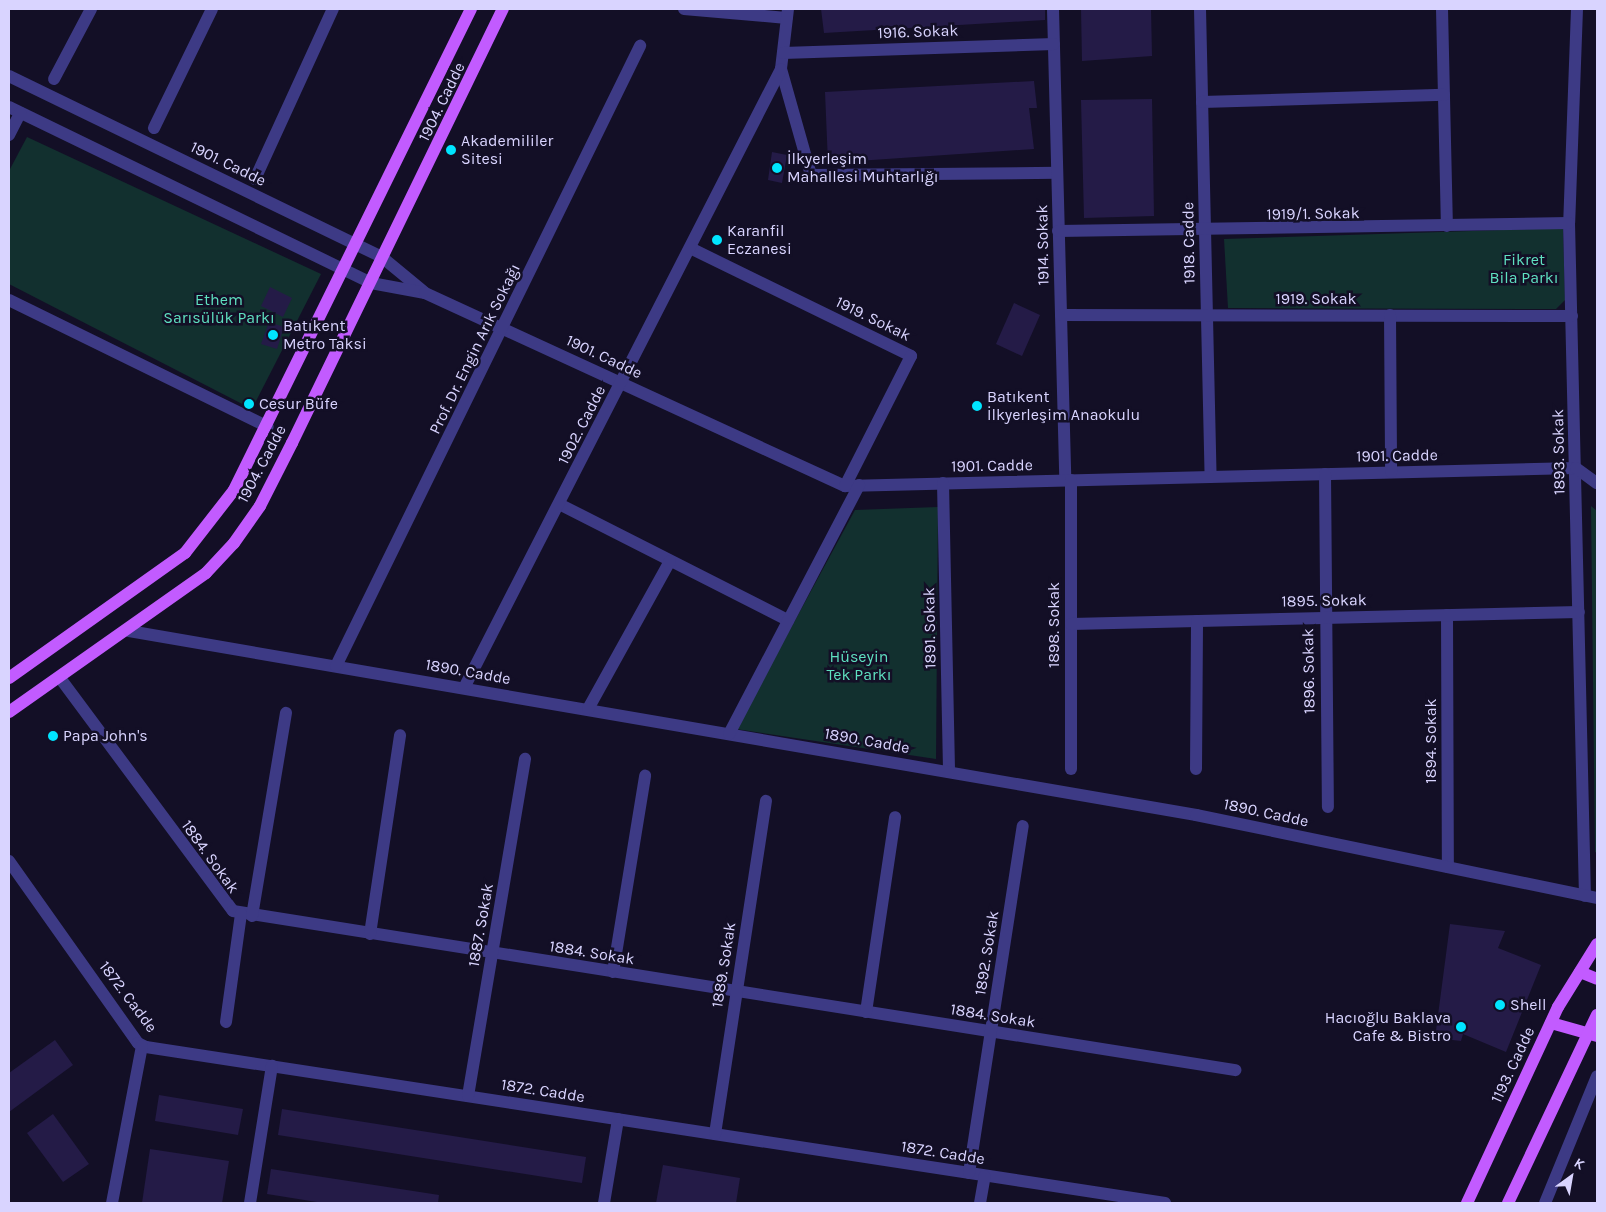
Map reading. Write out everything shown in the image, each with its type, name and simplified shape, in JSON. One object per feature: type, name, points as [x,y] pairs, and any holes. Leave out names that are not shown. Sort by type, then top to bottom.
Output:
[{"type":"main road","name":"1904. Cadde","points":[[9,678],[185,553],[234,490],[268,427],[471,9]]},
{"type":"main road","name":"1904. Cadde","points":[[9,712],[129,631],[206,573],[249,520],[371,283],[503,9]]},
{"type":"main road","name":"1193. Cadde","points":[[1467,1203],[1551,1023],[1597,944]]},
{"type":"main road","points":[[1580,972],[1597,979]]},
{"type":"main road","points":[[1508,1203],[1592,1036],[1597,1015]]},
{"type":"main road","points":[[1551,1023],[1592,1036]]},
{"type":"street","points":[[54,79],[91,9]]},
{"type":"street","points":[[154,128],[212,9]]},
{"type":"street","points":[[255,179],[333,9]]},
{"type":"street","points":[[684,9],[787,13],[781,69],[811,175],[1057,173]]},
{"type":"street","name":"1914. Sokak","points":[[1053,9],[1058,231],[1068,480]]},
{"type":"street","name":"1918. Cadde","points":[[1200,9],[1211,476]]},
{"type":"street","points":[[1442,9],[1447,226]]},
{"type":"street","name":"1893. Sokak","points":[[1577,9],[1569,223],[1579,612],[1591,897]]},
{"type":"street","name":"1916. Sokak","points":[[783,53],[1054,44]]},
{"type":"street","name":"Prof. Dr. Engin Arık Sokağı","points":[[336,666],[503,329],[640,46]]},
{"type":"street","name":"1902. Cadde","points":[[464,688],[781,69]]},
{"type":"street","name":"1901. Cadde","points":[[9,76],[383,258],[425,293]]},
{"type":"street","points":[[1202,102],[1444,95]]},
{"type":"street","points":[[9,135],[15,110]]},
{"type":"street","name":"1901. Cadde","points":[[15,110],[371,283],[425,293],[845,486],[1576,468]]},
{"type":"street","name":"1919/1. Sokak","points":[[1058,231],[1205,232],[1569,223]]},
{"type":"street","name":"1919. Sokak","points":[[690,248],[911,356],[845,486]]},
{"type":"street","points":[[9,300],[268,427]]},
{"type":"street","name":"1919. Sokak","points":[[1061,315],[1572,316]]},
{"type":"street","points":[[1390,316],[1391,472]]},
{"type":"street","points":[[1576,468],[1597,483]]},
{"type":"street","name":"1896. Sokak","points":[[1325,474],[1324,618],[1328,807]]},
{"type":"street","name":"1898. Sokak","points":[[1068,480],[1071,624],[1071,769]]},
{"type":"street","name":"1891. Sokak","points":[[943,483],[949,772]]},
{"type":"street","points":[[729,734],[859,485]]},
{"type":"street","points":[[559,504],[788,620]]},
{"type":"street","points":[[588,709],[670,560]]},
{"type":"street","name":"1895. Sokak","points":[[1071,624],[1579,612]]},
{"type":"street","name":"1894. Sokak","points":[[1447,615],[1448,867]]},
{"type":"street","points":[[1196,770],[1197,621]]},
{"type":"street","name":"1890. Cadde","points":[[129,631],[1196,815],[1591,897]]},
{"type":"street","name":"1884. Sokak","points":[[60,678],[224,905],[247,915],[1235,1070]]},
{"type":"street","points":[[226,1022],[286,713]]},
{"type":"street","points":[[370,934],[400,735]]},
{"type":"street","name":"1887. Sokak","points":[[468,1096],[525,759]]},
{"type":"street","points":[[612,972],[645,776]]},
{"type":"street","name":"1889. Sokak","points":[[715,1134],[766,801]]},
{"type":"street","points":[[866,1012],[895,817]]},
{"type":"street","name":"1892. Sokak","points":[[969,1173],[1023,826]]},
{"type":"street","name":"1872. Cadde","points":[[9,861],[142,1046],[1165,1203]]},
{"type":"street","points":[[112,1203],[142,1046]]},
{"type":"street","points":[[250,1203],[272,1066]]},
{"type":"street","points":[[1544,1203],[1597,1076]]},
{"type":"street","points":[[604,1203],[618,1119]]},
{"type":"street","points":[[980,1203],[985,1176]]},
{"type":"green space","name":"Ethem Sarısülük Parkı","points":[[27,137],[321,274],[252,409],[9,284],[9,171]]},
{"type":"green space","name":"Fikret Bila Parkı","points":[[1563,228],[1565,300],[1556,309],[1228,308],[1224,239]]},
{"type":"green space","points":[[1591,506],[1597,511],[1597,853],[1595,852]]},
{"type":"green space","name":"Hüseyin Tek Parkı","points":[[938,507],[936,759],[736,729],[855,510]]},
{"type":"building","points":[[821,9],[1045,9],[1045,20],[824,33]]},
{"type":"building","points":[[1081,9],[1151,9],[1152,56],[1082,61]]},
{"type":"building","points":[[1034,81],[1037,108],[1029,108],[1034,149],[828,163],[825,92]]},
{"type":"building","points":[[1152,99],[1154,216],[1084,218],[1081,100]]},
{"type":"building","name":"İlkyerleşim Mahallesi Muhtarlığı","points":[[772,152],[787,155],[782,183],[768,180]]},
{"type":"building","points":[[270,287],[292,298],[283,317],[261,306]]},
{"type":"building","points":[[1014,303],[1040,315],[1022,356],[996,344]]},
{"type":"building","name":"Batıkent Metro Taksi","points":[[269,322],[284,327],[277,349],[261,344]]},
{"type":"building","points":[[1450,924],[1505,931],[1498,948],[1541,965],[1506,1052],[1463,1034],[1461,1041],[1435,1038]]},
{"type":"building","points":[[55,1040],[73,1065],[9,1112],[9,1073]]},
{"type":"building","points":[[159,1095],[243,1109],[238,1135],[155,1121]]},
{"type":"building","points":[[282,1109],[586,1157],[582,1183],[278,1135]]},
{"type":"building","points":[[53,1114],[89,1164],[63,1182],[27,1133]]},
{"type":"building","points":[[150,1149],[229,1161],[222,1203],[142,1203]]},
{"type":"building","points":[[663,1165],[740,1178],[736,1203],[656,1203]]},
{"type":"building","points":[[271,1169],[439,1195],[438,1203],[323,1203],[267,1194]]},
{"type":"place","name":"Akademililer Sitesi","points":[[451,150]]},
{"type":"place","name":"İlkyerleşim Mahallesi Muhtarlığı","points":[[777,168]]},
{"type":"place","name":"Karanfil Eczanesi","points":[[717,240]]},
{"type":"place","name":"Batıkent Metro Taksi","points":[[273,335]]},
{"type":"place","name":"Cesur Büfe","points":[[249,404]]},
{"type":"place","name":"Batıkent İlkyerleşim Anaokulu","points":[[977,406]]},
{"type":"place","name":"Papa John's","points":[[53,736]]},
{"type":"place","name":"Shell","points":[[1500,1005]]},
{"type":"place","name":"Hacıoğlu Baklava Cafe & Bistro","points":[[1461,1027]]}]
